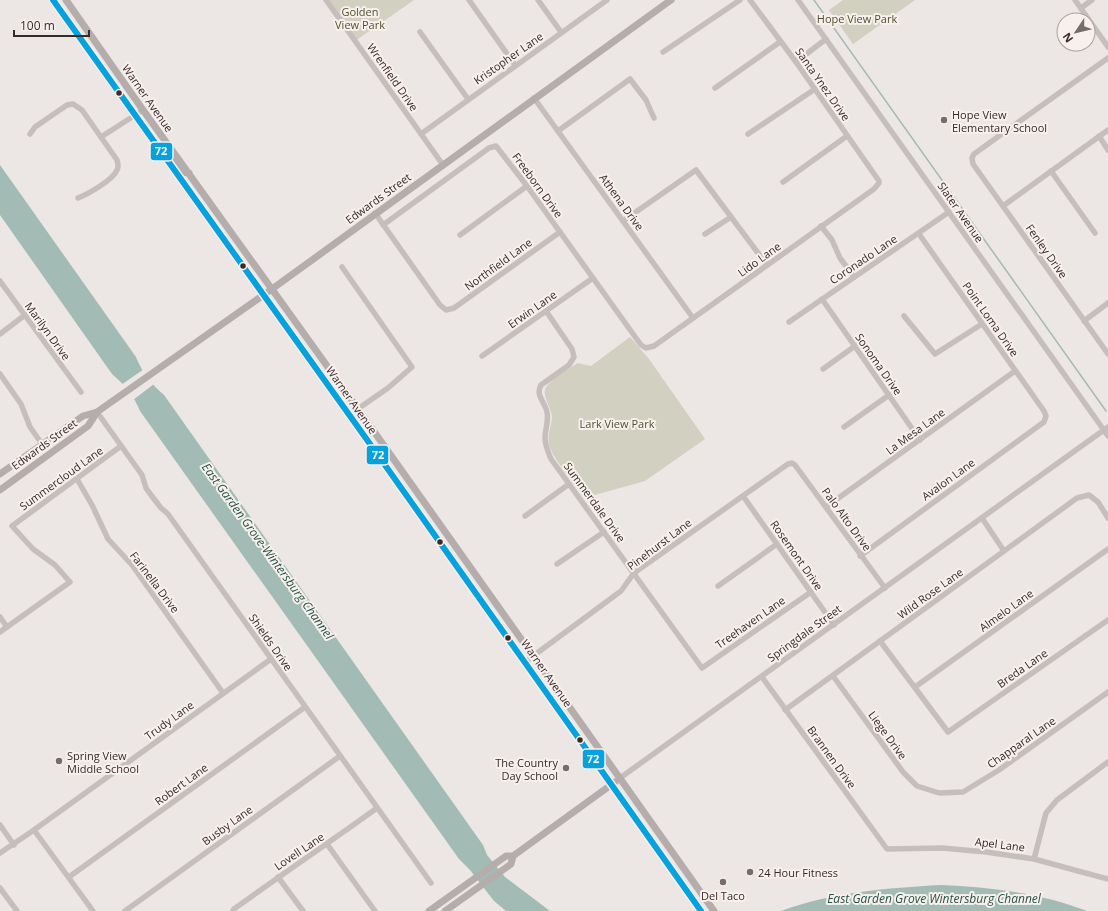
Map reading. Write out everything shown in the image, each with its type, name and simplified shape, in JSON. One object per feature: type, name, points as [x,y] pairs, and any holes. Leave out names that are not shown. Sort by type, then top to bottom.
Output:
[{"type":"main road","name":"Warner Avenue","points":[[53,0],[701,911]]},
{"type":"main road","name":"Warner Avenue","points":[[66,0],[213,208],[534,655],[714,911]]},
{"type":"main road","name":"Edwards Street","points":[[0,474],[83,416],[97,412],[153,374],[671,0]]},
{"type":"main road","points":[[158,149],[167,152],[181,172],[188,173]]},
{"type":"main road","points":[[180,179],[190,183],[201,199],[213,208]]},
{"type":"main road","name":"Edwards Street","points":[[1,488],[88,426],[97,412]]},
{"type":"main road","points":[[550,698],[560,705],[576,726],[582,724]]},
{"type":"main road","name":"Springdale Street","points":[[429,911],[506,856],[513,856],[620,778]]},
{"type":"main road","name":"Springdale Street","points":[[445,911],[511,864],[513,856]]},
{"type":"main road","points":[[685,889],[694,883]]},
{"type":"street","name":"Wrenfield Drive","points":[[326,0],[443,165]]},
{"type":"street","points":[[469,0],[516,65]]},
{"type":"street","points":[[538,0],[561,32]]},
{"type":"street","name":"Kristopher Lane","points":[[421,134],[607,0]]},
{"type":"street","points":[[663,52],[740,0]]},
{"type":"street","name":"Santa Ynez Drive","points":[[750,0],[796,62],[879,181]]},
{"type":"street","name":"Slater Avenue","points":[[798,0],[1106,429],[1108,436]]},
{"type":"street","points":[[1075,0],[1108,47]]},
{"type":"street","points":[[1081,8],[1092,0]]},
{"type":"street","points":[[420,32],[468,99]]},
{"type":"street","points":[[796,62],[826,39]]},
{"type":"street","points":[[715,88],[780,42]]},
{"type":"street","name":"Fenley Drive","points":[[1108,58],[974,154],[972,158],[973,164],[1108,354]]},
{"type":"street","points":[[558,131],[630,79],[646,100],[654,118]]},
{"type":"street","points":[[748,134],[814,89]]},
{"type":"street","name":"Athena Drive","points":[[534,98],[694,318]]},
{"type":"street","points":[[30,134],[35,127],[67,105],[73,104],[82,110],[117,160],[118,168],[114,175],[88,194],[78,198]]},
{"type":"street","points":[[101,138],[143,110]]},
{"type":"street","points":[[1003,206],[1108,130]]},
{"type":"street","points":[[783,182],[848,136]]},
{"type":"street","points":[[1099,136],[1108,150]]},
{"type":"street","name":"Freeborn Drive","points":[[383,225],[492,146],[496,146],[527,186],[641,346],[646,348]]},
{"type":"street","points":[[623,221],[696,170],[767,265]]},
{"type":"street","points":[[1051,171],[1095,233]]},
{"type":"street","name":"Lido Lane","points":[[646,348],[654,346],[877,187],[879,181]]},
{"type":"street","points":[[460,235],[527,186]]},
{"type":"street","name":"Coronado Lane","points":[[789,322],[949,212]]},
{"type":"street","points":[[375,213],[383,225]]},
{"type":"street","points":[[705,234],[731,217]]},
{"type":"street","name":"Northfield Lane","points":[[383,225],[440,305],[446,310],[454,308],[560,232]]},
{"type":"street","points":[[822,226],[832,240],[840,258],[854,277]]},
{"type":"street","name":"Point Loma Drive","points":[[919,234],[1044,411],[1046,416]]},
{"type":"street","points":[[342,267],[411,363],[412,367],[388,388],[349,415]]},
{"type":"street","name":"Erwin Lane","points":[[482,356],[593,278]]},
{"type":"street","name":"Marilyn Drive","points":[[0,280],[81,392]]},
{"type":"street","name":"Sonoma Drive","points":[[822,299],[920,440]]},
{"type":"street","points":[[1084,321],[1108,303]]},
{"type":"street","name":"Summerdale Drive","points":[[546,311],[572,348],[574,357],[569,365],[542,385],[539,389],[539,394],[547,412],[545,444],[551,459],[702,668]]},
{"type":"street","points":[[0,334],[25,316]]},
{"type":"street","points":[[904,316],[935,354],[982,324]]},
{"type":"street","points":[[823,369],[855,346]]},
{"type":"street","name":"La Mesa Lane","points":[[826,507],[1015,371]]},
{"type":"street","points":[[0,374],[21,404],[30,428],[42,444]]},
{"type":"street","points":[[844,427],[890,395]]},
{"type":"street","name":"Shields Drive","points":[[97,412],[142,475],[146,488],[161,508],[168,514],[431,883]]},
{"type":"street","name":"Avalon Lane","points":[[860,556],[1044,422],[1046,416]]},
{"type":"street","name":"Springdale Street","points":[[620,778],[1106,429]]},
{"type":"street","name":"Summercloud Lane","points":[[7,627],[70,582],[55,565],[33,549],[12,526],[121,446]]},
{"type":"street","name":"Pinehurst Lane","points":[[525,662],[621,591],[634,573],[788,464],[792,463]]},
{"type":"street","name":"Palo Alto Drive","points":[[792,463],[795,465],[860,556],[885,588]]},
{"type":"street","name":"Farinella Drive","points":[[77,479],[92,505],[108,539],[132,565],[223,693]]},
{"type":"street","points":[[525,516],[570,484]]},
{"type":"street","name":"Wild Rose Lane","points":[[785,710],[1077,498],[1089,495],[1098,502],[1108,518]]},
{"type":"street","name":"Rosemont Drive","points":[[743,496],[834,625]]},
{"type":"street","points":[[982,518],[1004,551]]},
{"type":"street","points":[[557,564],[604,532]]},
{"type":"street","points":[[718,586],[777,544]]},
{"type":"street","name":"Almelo Lane","points":[[915,687],[1108,549]]},
{"type":"street","name":"Treehaven Lane","points":[[702,668],[811,592]]},
{"type":"street","points":[[0,617],[7,627],[0,632]]},
{"type":"street","name":"Breda Lane","points":[[915,687],[948,732],[1108,620]]},
{"type":"street","points":[[880,642],[915,687]]},
{"type":"street","name":"Trudy Lane","points":[[0,852],[14,845],[270,659]]},
{"type":"street","name":"Liege Drive","points":[[833,676],[903,772],[917,786],[939,793]]},
{"type":"street","name":"Brannen Drive","points":[[762,677],[887,849]]},
{"type":"street","name":"Chapparal Lane","points":[[939,793],[963,792],[999,770],[1108,692]]},
{"type":"street","name":"Robert Lane","points":[[69,877],[305,708]]},
{"type":"street","name":"Busby Lane","points":[[125,911],[340,756]]},
{"type":"street","points":[[1034,859],[1046,813],[1057,800],[1108,762]]},
{"type":"street","name":"Lovell Lane","points":[[233,911],[278,877],[377,808]]},
{"type":"street","points":[[0,825],[14,845]]},
{"type":"street","points":[[34,830],[92,911]]},
{"type":"street","points":[[327,844],[375,911]]},
{"type":"street","name":"Apel Lane","points":[[887,849],[942,848],[986,852],[1034,859],[1100,876],[1108,880]]},
{"type":"street","points":[[278,877],[303,911]]},
{"type":"street","points":[[0,888],[16,911]]},
{"type":"green space","name":"Golden View Park","points":[[326,0],[414,0],[355,41]]},
{"type":"green space","name":"Hope View Park","points":[[843,0],[915,0],[853,44],[829,10]]},
{"type":"green space","name":"Lark View Park","points":[[630,337],[649,359],[705,439],[645,481],[584,498],[554,456],[549,444],[552,416],[545,395],[545,390],[554,379],[578,363],[591,366]]},
{"type":"water","name":"East Garden Grove-Wintersburg Channel","points":[[0,165],[136,357],[147,378],[164,395],[483,845],[487,855],[505,877],[550,911],[506,911],[494,901],[470,870],[459,859],[140,411],[132,396],[121,382],[112,374],[0,215]]},
{"type":"water","name":"East Garden Grove Wintersburg Channel","points":[[941,885],[997,889],[1034,895],[1087,911],[781,911],[820,899],[840,895]]},
{"type":"pier","points":[[144,369],[154,384],[133,400],[121,385]]},
{"type":"waterway","points":[[814,0],[1106,411]]},
{"type":"transit line","name":"72","points":[[53,0],[701,911]]},
{"type":"place","name":"Hope View Elementary School","points":[[944,120]]},
{"type":"place","name":"Spring View Middle School","points":[[59,761]]},
{"type":"place","name":"The Country Day School","points":[[566,768]]},
{"type":"place","name":"24 Hour Fitness","points":[[750,872]]},
{"type":"place","name":"Del Taco","points":[[723,882]]}]
